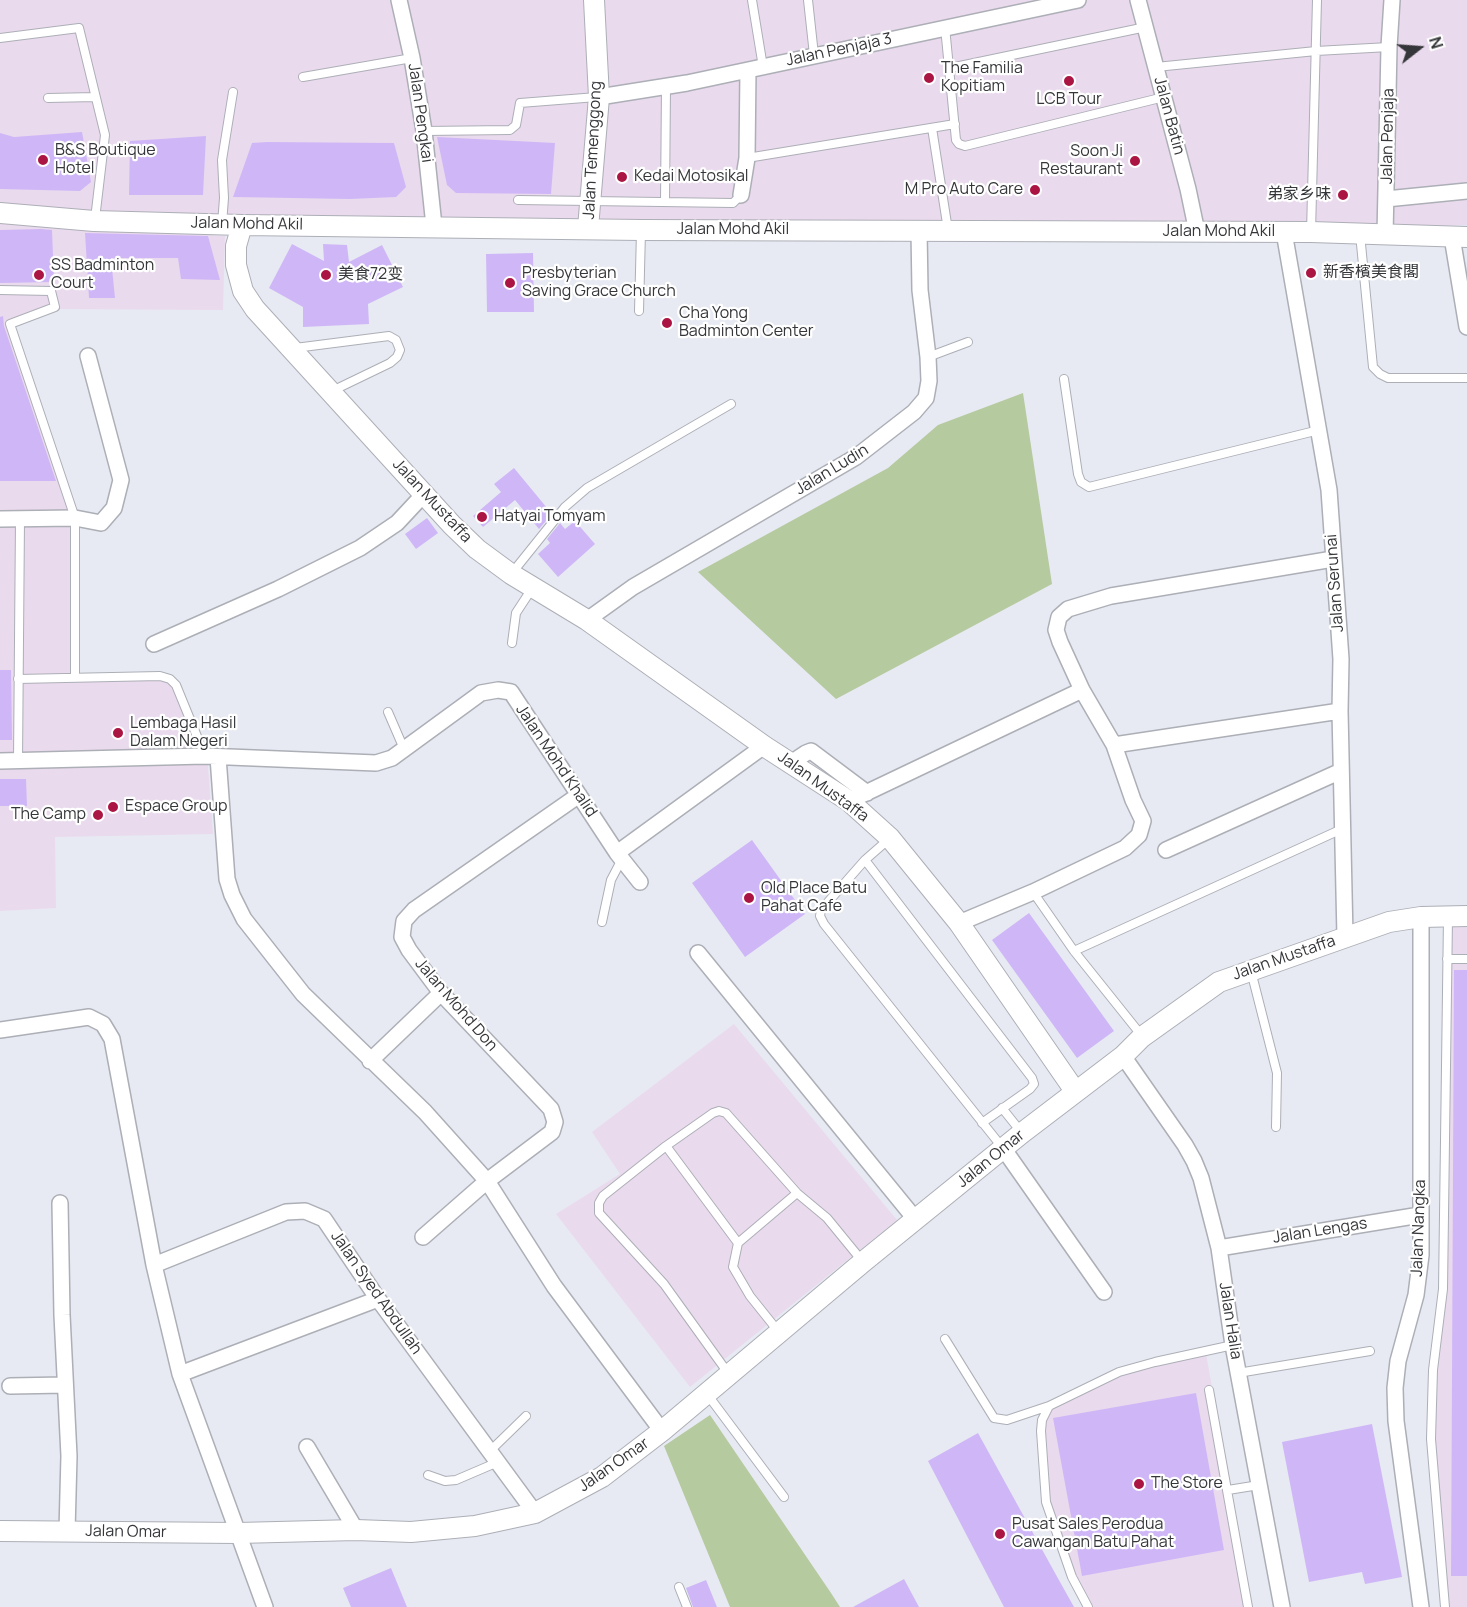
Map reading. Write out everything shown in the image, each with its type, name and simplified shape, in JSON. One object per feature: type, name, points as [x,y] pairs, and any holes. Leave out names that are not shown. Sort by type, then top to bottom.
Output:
[{"type":"street","name":"Jalan Pengkai","points":[[399,0],[412,58],[424,131],[434,226]]},
{"type":"street","name":"Jalan Temenggong","points":[[588,228],[599,97],[594,0]]},
{"type":"street","name":"Jalan Penjaja 3","points":[[599,97],[755,68],[1078,0]]},
{"type":"street","name":"Jalan Batin","points":[[1138,0],[1188,189],[1197,232]]},
{"type":"street","name":"Jalan Penjaja","points":[[1385,235],[1392,0]]},
{"type":"street","points":[[741,195],[747,158],[755,68]]},
{"type":"street","points":[[1386,199],[1467,191]]},
{"type":"street","name":"Jalan Mohd Akil","points":[[0,213],[94,221],[242,225],[641,230],[1311,232],[1460,237]]},
{"type":"street","name":"Jalan Mustaffa","points":[[242,225],[236,246],[236,265],[243,291],[255,309],[452,525],[477,549],[511,574],[587,620],[764,746],[849,801],[890,838],[959,923],[1075,1091],[1122,1056],[1142,1037],[1219,982],[1389,922],[1421,917],[1458,916]]},
{"type":"street","name":"Jalan Ludin","points":[[587,620],[633,587],[856,457],[914,412],[926,398],[929,381],[928,357],[920,290],[919,231]]},
{"type":"street","name":"Jalan Serunai","points":[[1284,232],[1329,490],[1341,659],[1345,937]]},
{"type":"street","points":[[1460,237],[1467,327]]},
{"type":"street","points":[[0,519],[75,518],[101,523],[114,508],[121,480],[88,356]]},
{"type":"street","points":[[154,644],[278,589],[360,548],[397,523],[424,493]]},
{"type":"street","points":[[959,923],[1032,892],[1125,848],[1139,835],[1143,821],[1133,800],[1114,745],[1082,690],[1056,630],[1059,617],[1068,609],[1111,596],[1333,559]]},
{"type":"street","name":"Jalan Mohd Khalid","points":[[0,761],[211,757],[376,763],[392,758],[481,693],[498,690],[511,693],[619,856],[640,882]]},
{"type":"street","points":[[849,801],[1082,690]]},
{"type":"street","points":[[1114,745],[1340,711]]},
{"type":"street","points":[[619,856],[764,746]]},
{"type":"street","points":[[791,763],[811,751],[867,793]]},
{"type":"street","points":[[211,757],[227,879],[244,919],[303,994],[425,1112],[487,1181],[554,1286],[662,1431]]},
{"type":"street","points":[[1166,850],[1341,771]]},
{"type":"street","name":"Jalan Mohd Don","points":[[423,1237],[487,1181],[552,1132],[555,1122],[551,1109],[441,993],[402,937],[404,921],[414,910],[579,795]]},
{"type":"street","name":"Jalan Nangka","points":[[1421,917],[1420,1265],[1408,1327],[1398,1361],[1395,1388],[1396,1421],[1421,1607]]},
{"type":"street","points":[[698,953],[916,1220]]},
{"type":"street","points":[[370,1060],[441,993]]},
{"type":"street","points":[[0,1030],[89,1017],[104,1024],[112,1039],[154,1265],[180,1374],[265,1607]]},
{"type":"street","name":"Jalan Halia","points":[[1122,1056],[1194,1161],[1219,1248],[1233,1345],[1282,1607]]},
{"type":"street","name":"Jalan Omar","points":[[0,1531],[238,1533],[356,1530],[411,1532],[475,1526],[536,1513],[602,1477],[662,1431],[863,1262],[1075,1091]]},
{"type":"street","points":[[1003,1149],[1104,1292]]},
{"type":"street","points":[[60,1203],[62,1315],[69,1455],[67,1531]]},
{"type":"street","name":"Jalan Syed Abdullah","points":[[154,1265],[286,1212],[305,1211],[324,1219],[378,1299],[536,1513]]},
{"type":"street","name":"Jalan Lengas","points":[[1219,1248],[1420,1215]]},
{"type":"street","points":[[180,1374],[378,1299]]},
{"type":"street","points":[[10,1386],[65,1385]]},
{"type":"street","points":[[307,1447],[356,1530]]},
{"type":"lane","points":[[752,0],[755,68]]},
{"type":"lane","points":[[808,0],[814,55]]},
{"type":"lane","points":[[1311,232],[1317,0]]},
{"type":"lane","points":[[945,27],[956,140],[965,146],[1164,97]]},
{"type":"lane","points":[[950,68],[1146,27]]},
{"type":"lane","points":[[0,38],[79,28],[105,135],[94,221]]},
{"type":"lane","points":[[1156,67],[1316,51],[1389,47]]},
{"type":"lane","points":[[303,77],[412,58]]},
{"type":"lane","points":[[665,202],[666,86]]},
{"type":"lane","points":[[222,224],[224,198],[222,160],[233,92]]},
{"type":"lane","points":[[48,98],[95,97]]},
{"type":"lane","points":[[424,131],[510,130],[516,125],[520,103],[599,97]]},
{"type":"lane","points":[[747,158],[955,124]]},
{"type":"lane","points":[[932,128],[948,230]]},
{"type":"lane","points":[[518,200],[733,203],[741,195]]},
{"type":"lane","points":[[639,311],[641,230]]},
{"type":"lane","points":[[1360,234],[1373,367],[1388,378],[1467,378]]},
{"type":"lane","points":[[0,290],[51,291],[56,307],[10,324],[75,518],[75,677]]},
{"type":"lane","points":[[291,348],[388,336],[396,340],[400,350],[397,357],[390,363],[331,392]]},
{"type":"lane","points":[[928,357],[968,342]]},
{"type":"lane","points":[[1064,379],[1078,474],[1081,483],[1089,487],[1320,429]]},
{"type":"lane","points":[[511,574],[565,507],[587,488],[731,404]]},
{"type":"lane","points":[[18,761],[20,519]]},
{"type":"lane","points":[[512,643],[516,613],[534,587]]},
{"type":"lane","points":[[18,679],[160,676],[170,679],[176,685],[211,757]]},
{"type":"lane","points":[[388,712],[404,749]]},
{"type":"lane","points":[[1074,951],[1342,829]]},
{"type":"lane","points":[[890,838],[865,860],[821,910],[820,916],[1003,1149]]},
{"type":"lane","points":[[602,922],[612,875],[619,856]]},
{"type":"lane","points":[[865,860],[1032,1078],[1034,1084],[1030,1089],[982,1123]]},
{"type":"lane","points":[[1032,892],[1074,951],[1142,1037]]},
{"type":"lane","points":[[1445,1607],[1431,1439],[1433,1370],[1443,1289],[1447,959],[1458,916]]},
{"type":"lane","points":[[1447,959],[1467,959]]},
{"type":"lane","points":[[1251,970],[1277,1073],[1276,1127]]},
{"type":"lane","points":[[1002,1108],[1023,1133]]},
{"type":"lane","points":[[729,1375],[664,1284],[599,1213],[599,1203],[603,1196],[666,1146],[712,1113],[719,1111],[726,1113],[797,1193],[827,1218],[863,1262]]},
{"type":"lane","points":[[666,1146],[738,1243]]},
{"type":"lane","points":[[780,1332],[750,1296],[733,1267],[738,1243],[797,1193]]},
{"type":"lane","points":[[945,1339],[994,1418],[1007,1420],[1049,1407],[1119,1372],[1233,1345]]},
{"type":"lane","points":[[1238,1373],[1370,1351]]},
{"type":"lane","points":[[1209,1390],[1248,1607]]},
{"type":"lane","points":[[707,1394],[784,1497]]},
{"type":"lane","points":[[1049,1407],[1042,1420],[1041,1431],[1046,1502],[1072,1577],[1088,1607]]},
{"type":"lane","points":[[428,1475],[445,1481],[456,1480],[494,1457],[526,1416]]},
{"type":"lane","points":[[1228,1490],[1259,1485]]},
{"type":"lane","points":[[679,1587],[687,1607]]},
{"type":"shaded area","points":[[0,0],[394,0],[418,129],[427,217],[281,217],[101,211],[0,203]]},
{"type":"shaded area","points":[[405,0],[585,0],[589,107],[581,219],[438,218]]},
{"type":"shaded area","points":[[602,0],[1467,0],[1467,225],[1365,227],[599,219],[608,84]]},
{"type":"shaded area","points":[[0,222],[225,236],[223,310],[59,309],[15,326],[78,514],[80,526],[79,674],[160,672],[174,677],[181,685],[207,752],[213,834],[55,837],[56,908],[0,911]]},
{"type":"shaded area","points":[[1447,907],[1467,907],[1467,1607],[1442,1607],[1427,1441],[1429,1374],[1439,1292]]},
{"type":"shaded area","points":[[734,1024],[897,1220],[690,1387],[556,1214],[620,1174],[592,1132]]},
{"type":"shaded area","points":[[1206,1354],[1252,1607],[1084,1607],[1069,1579],[1043,1502],[1036,1430],[1039,1418],[1064,1402],[1123,1375]]},
{"type":"green space","points":[[1023,393],[1052,584],[836,699],[698,572],[888,468],[938,425]]},
{"type":"green space","points":[[710,1415],[840,1607],[730,1607],[664,1446]]},
{"type":"building","name":"B&S Boutique Hotel","points":[[82,132],[91,182],[80,191],[0,189],[0,133],[14,137]]},
{"type":"building","points":[[206,136],[203,195],[129,195],[130,141]]},
{"type":"building","points":[[437,137],[555,143],[551,194],[456,193],[447,185]]},
{"type":"building","points":[[252,143],[394,143],[406,187],[396,197],[350,199],[233,197]]},
{"type":"building","points":[[0,230],[52,230],[54,282],[0,283]]},
{"type":"building","points":[[85,233],[208,236],[220,280],[181,279],[178,258],[111,258],[115,298],[89,298]]},
{"type":"building","points":[[292,244],[324,261],[323,244],[347,245],[349,262],[382,245],[403,287],[368,304],[369,324],[303,327],[303,307],[269,288]]},
{"type":"building","name":"Presbyterian Saving Grace Church","points":[[533,253],[534,312],[487,312],[486,254]]},
{"type":"building","points":[[3,316],[4,326],[56,481],[0,481],[0,317]]},
{"type":"building","points":[[514,468],[552,514],[539,529],[515,500],[483,527],[473,516],[501,492],[494,484]]},
{"type":"building","points":[[427,518],[438,533],[416,549],[405,534]]},
{"type":"building","points":[[575,521],[595,544],[558,577],[538,554],[550,543],[547,539],[560,523],[565,529]]},
{"type":"building","points":[[0,670],[11,670],[12,740],[0,740]]},
{"type":"building","points":[[0,779],[26,779],[27,806],[0,806]]},
{"type":"building","name":"Old Place Batu Pahat Cafe","points":[[752,840],[805,914],[745,957],[692,883]]},
{"type":"building","points":[[1029,913],[1114,1031],[1077,1058],[992,940]]},
{"type":"building","points":[[1454,970],[1467,970],[1467,1576],[1451,1576]]},
{"type":"building","name":"The Store","points":[[1196,1393],[1224,1550],[1082,1576],[1053,1418]]},
{"type":"building","points":[[1372,1424],[1402,1577],[1365,1584],[1362,1572],[1309,1582],[1282,1442]]},
{"type":"building","name":"Pusat Sales Perodua Cawangan Batu Pahat","points":[[978,1433],[1074,1607],[1004,1607],[928,1461]]},
{"type":"building","points":[[391,1568],[407,1607],[351,1607],[343,1588]]},
{"type":"building","points":[[904,1579],[919,1607],[853,1607]]},
{"type":"building","points":[[706,1580],[717,1607],[693,1607],[686,1588]]},
{"type":"place","name":"The Familia Kopitiam","points":[[929,78]]},
{"type":"place","name":"LCB Tour","points":[[1069,81]]},
{"type":"place","name":"B&S Boutique Hotel","points":[[43,160]]},
{"type":"place","name":"Soon Ji Restaurant","points":[[1135,161]]},
{"type":"place","name":"Kedai Motosikal","points":[[622,177]]},
{"type":"place","name":"M Pro Auto Care","points":[[1035,190]]},
{"type":"place","name":"弟家乡味","points":[[1343,195]]},
{"type":"place","name":"新香檳美食閣","points":[[1311,273]]},
{"type":"place","name":"SS Badminton Court","points":[[39,275]]},
{"type":"place","name":"美食72变","points":[[326,275]]},
{"type":"place","name":"Presbyterian Saving Grace Church","points":[[510,283]]},
{"type":"place","name":"Cha Yong Badminton Center","points":[[667,323]]},
{"type":"place","name":"Hatyai Tomyam","points":[[482,517]]},
{"type":"place","name":"Lembaga Hasil Dalam Negeri","points":[[118,733]]},
{"type":"place","name":"Espace Group","points":[[113,807]]},
{"type":"place","name":"The Camp","points":[[98,815]]},
{"type":"place","name":"Old Place Batu Pahat Cafe","points":[[749,898]]},
{"type":"place","name":"The Store","points":[[1139,1484]]},
{"type":"place","name":"Pusat Sales Perodua Cawangan Batu Pahat","points":[[1000,1534]]}]
